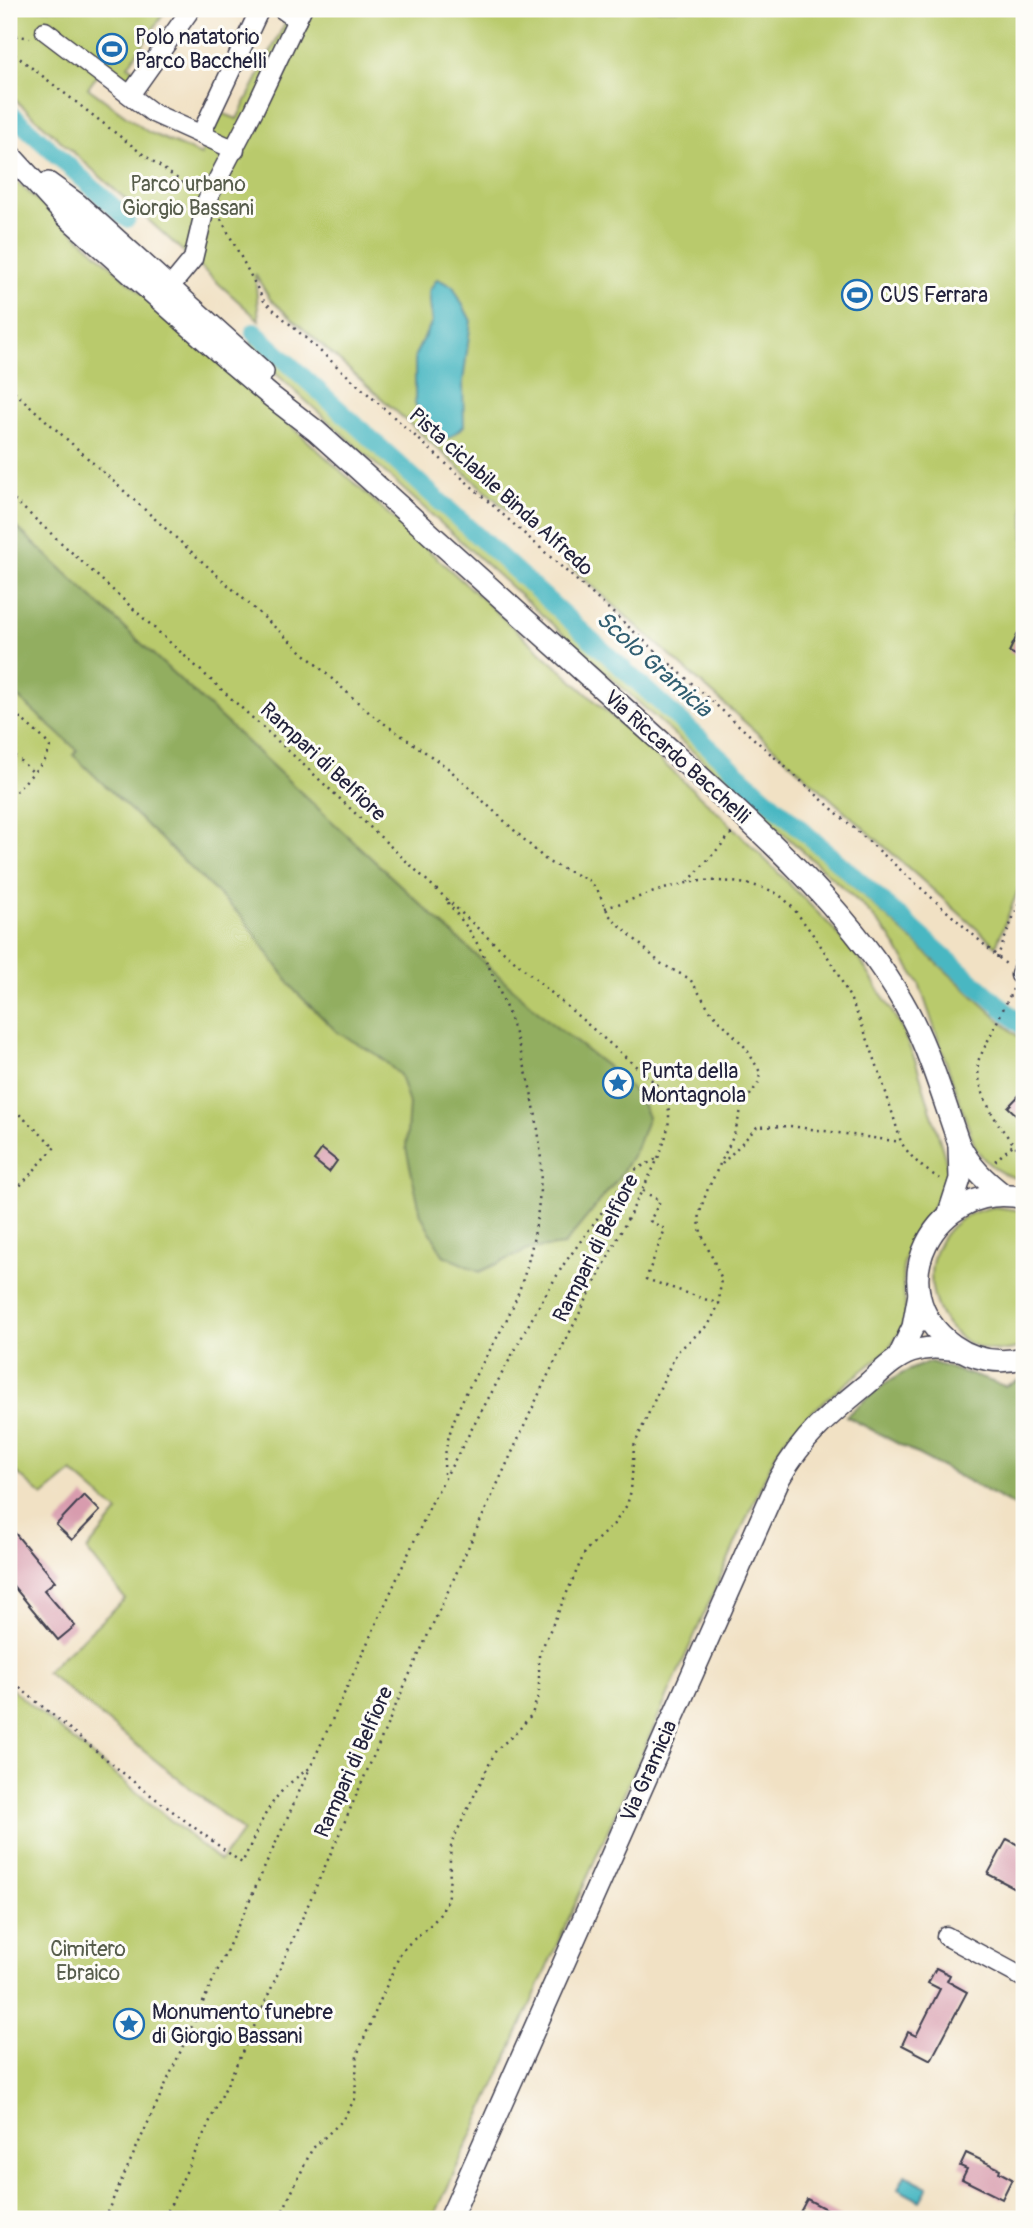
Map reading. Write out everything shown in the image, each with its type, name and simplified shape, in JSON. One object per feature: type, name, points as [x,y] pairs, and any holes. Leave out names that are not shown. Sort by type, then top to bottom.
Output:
[{"type":"main road","name":"Via Riccardo Bacchelli","points":[[9,154],[77,204],[165,293],[270,377],[316,430],[745,818],[836,913],[897,991],[919,1034],[959,1144],[968,1161],[978,1173],[1014,1197]]},
{"type":"main road","name":"Via Riccardo Bacchelli","points":[[949,1213],[960,1179],[959,1144]]},
{"type":"main road","name":"Via Gramicia","points":[[898,1358],[913,1327],[919,1293],[920,1261],[931,1233],[949,1213],[975,1199],[1014,1197]]},
{"type":"main road","name":"Via Gramicia","points":[[919,1293],[934,1327],[959,1350],[980,1359],[996,1361],[1024,1358]]},
{"type":"main road","name":"Via Gramicia","points":[[450,2219],[779,1479],[810,1433],[898,1358],[928,1348],[959,1350]]},
{"type":"street","points":[[130,95],[191,9]]},
{"type":"street","points":[[201,134],[260,9]]},
{"type":"street","points":[[165,293],[193,258],[207,200],[234,150],[294,12]]},
{"type":"street","points":[[45,31],[153,113],[234,150]]},
{"type":"street","points":[[946,1936],[1024,1978]]},
{"type":"path","name":"Pista ciclabile Binda Alfredo","points":[[9,50],[140,152],[207,200],[218,213],[264,301],[997,958],[1024,890]]},
{"type":"path","points":[[9,387],[372,715],[448,768],[548,862],[587,880],[597,889],[610,915],[660,963],[690,979],[710,1010],[746,1048],[760,1072],[759,1082],[742,1107],[734,1135],[707,1191],[699,1220],[701,1233],[721,1277],[719,1304],[709,1324],[677,1352],[663,1381],[634,1446],[631,1491],[627,1505],[614,1524],[586,1550],[544,1641],[539,1655],[539,1693],[532,1714],[526,1723],[496,1750],[452,1842],[448,1857],[448,1894],[443,1910],[423,1933],[408,1942],[400,1954],[357,2055],[355,2099],[341,2122],[312,2149],[279,2219]]},
{"type":"path","name":"Rampari di Belfiore","points":[[9,495],[486,936],[654,1082],[665,1096],[668,1111],[666,1133],[658,1158],[545,1381],[407,1680],[260,2014],[164,2219]]},
{"type":"path","points":[[9,708],[50,747],[46,759],[10,796]]},
{"type":"path","points":[[9,751],[34,773]]},
{"type":"path","points":[[688,882],[745,818]]},
{"type":"path","points":[[606,908],[688,882],[712,881],[767,889],[781,895],[833,963],[859,1014],[901,1142],[928,1172],[946,1180]]},
{"type":"path","points":[[441,894],[468,930],[487,964],[503,1004],[522,1058],[534,1111],[541,1167],[535,1227],[526,1270],[512,1309],[448,1436],[444,1477]]},
{"type":"path","points":[[1019,975],[978,1061],[977,1073],[980,1086],[997,1120],[1024,1155]]},
{"type":"path","points":[[9,1105],[55,1147],[9,1198]]},
{"type":"path","points":[[719,1167],[757,1126],[790,1126],[901,1142]]},
{"type":"path","points":[[104,2219],[444,1477],[564,1264],[628,1178],[646,1163],[658,1158]]},
{"type":"path","points":[[9,1185],[16,1191]]},
{"type":"path","points":[[642,1191],[660,1201],[650,1221],[665,1229],[646,1279],[719,1304]]},
{"type":"path","points":[[9,1679],[140,1787],[242,1863],[275,1796],[310,1768]]},
{"type":"green space","name":"Parco urbano Giorgio Bassani","points":[[9,9],[167,9],[128,66],[135,71],[128,81],[105,65],[88,88],[148,132],[201,155],[222,113],[237,119],[292,9],[1024,9],[1024,875],[996,946],[270,299],[255,274],[259,320],[9,94]]},
{"type":"green space","name":"Cimitero Ebraico","points":[[9,175],[298,432],[724,818],[829,924],[861,961],[899,1023],[916,1062],[950,1174],[906,1255],[903,1268],[905,1317],[895,1339],[887,1351],[824,1401],[801,1423],[786,1439],[773,1460],[433,2219],[9,2219],[9,1687],[220,1861],[243,1831],[46,1672],[125,1599],[87,1550],[118,1512],[72,1472],[43,1496],[9,1466]]},
{"type":"green space","points":[[251,338],[1024,1042],[1024,1180],[996,1169],[975,1147],[919,983],[889,935],[863,906],[251,351]]},
{"type":"green space","points":[[9,520],[443,925],[551,1023],[608,1067],[638,1095],[648,1117],[636,1149],[618,1179],[564,1245],[530,1249],[479,1272],[443,1255],[421,1215],[406,1148],[409,1104],[400,1075],[379,1056],[337,1032],[295,991],[243,918],[73,755],[77,750],[9,689]]},
{"type":"green space","points":[[995,1207],[1024,1211],[1024,1346],[991,1350],[964,1340],[944,1320],[933,1294],[932,1266],[941,1240],[962,1219]]},
{"type":"green space","points":[[931,1362],[1005,1386],[1024,1378],[1024,1511],[846,1416],[896,1377]]},
{"type":"water","points":[[437,279],[453,286],[471,321],[463,382],[464,426],[449,438],[428,432],[415,403],[415,355],[432,322],[429,291]]},
{"type":"water","points":[[905,2175],[928,2187],[920,2201],[898,2189]]},
{"type":"building","points":[[1024,621],[1024,659],[1009,652]]},
{"type":"building","points":[[1024,1090],[1024,1122],[1008,1107]]},
{"type":"building","points":[[322,1149],[337,1161],[329,1172],[314,1160]]},
{"type":"building","points":[[84,1495],[100,1511],[72,1540],[56,1525]]},
{"type":"building","points":[[9,1526],[55,1581],[44,1590],[75,1626],[58,1640],[9,1581]]},
{"type":"building","points":[[1007,1839],[1024,1848],[1024,1893],[988,1874]]},
{"type":"building","points":[[936,1968],[950,1975],[947,1981],[967,1992],[931,2060],[902,2045],[908,2032],[916,2036],[940,1989],[928,1983]]},
{"type":"building","points":[[966,2153],[1000,2169],[999,2172],[1012,2179],[1002,2199],[962,2179],[967,2169],[960,2166]]},
{"type":"building","points":[[807,2199],[844,2219],[813,2219],[800,2212]]},
{"type":"waterway","name":"Scolo Gramicia","points":[[9,112],[127,219]]},
{"type":"waterway","name":"Scolo Gramicia","points":[[254,332],[732,768],[1024,1027]]},
{"type":"place","name":"Polo natatorio Parco Bacchelli","points":[[112,49]]},
{"type":"place","name":"CUS Ferrara","points":[[857,295]]},
{"type":"place","name":"Punta della Montagnola","points":[[618,1083]]},
{"type":"place","name":"Monumento funebre di Giorgio Bassani","points":[[129,2024]]}]
